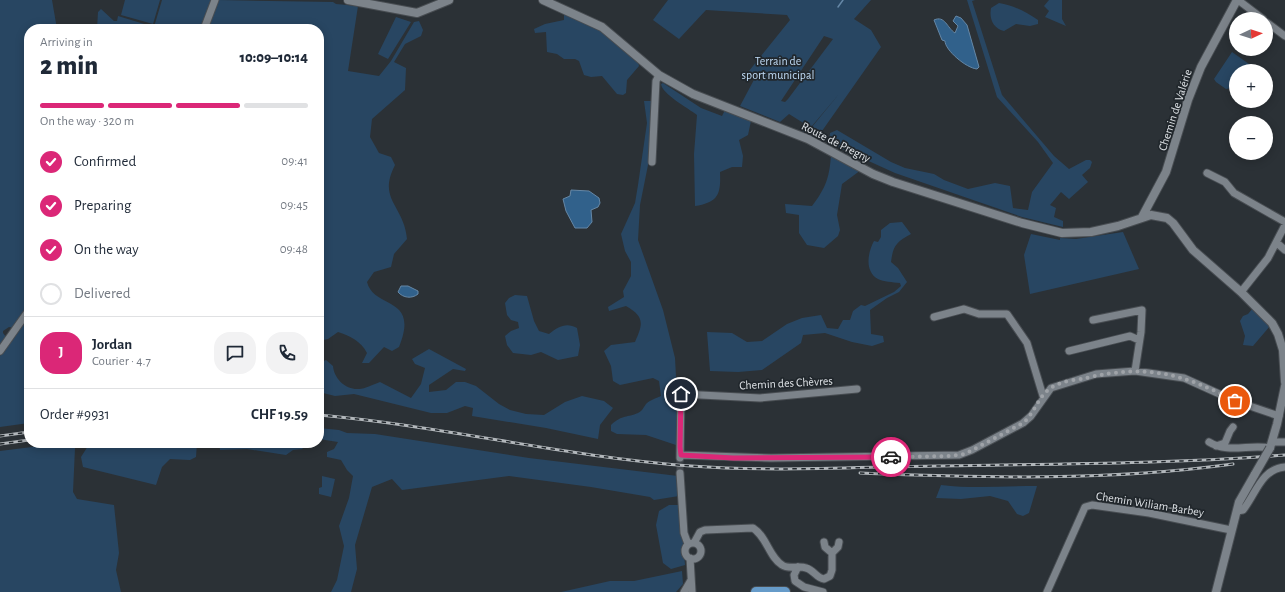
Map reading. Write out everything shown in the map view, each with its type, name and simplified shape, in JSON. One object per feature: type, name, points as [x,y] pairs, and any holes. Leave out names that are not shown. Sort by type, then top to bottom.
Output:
[{"type":"main road","points":[[756,592],[785,592]]},
{"type":"street","points":[[206,24],[215,0]]},
{"type":"street","points":[[348,0],[415,13],[427,10],[449,0]]},
{"type":"street","name":"Route de Pregny","points":[[543,0],[602,27],[659,75],[703,98],[808,139],[873,174],[893,182],[1022,223],[1062,232],[1079,234],[1113,228],[1142,217],[1159,215],[1170,220],[1193,250],[1241,292],[1268,318],[1276,328],[1283,350],[1285,382]]},
{"type":"street","points":[[1237,0],[1253,12]]},
{"type":"street","name":"Chemin de Valérie","points":[[1142,217],[1160,186],[1172,159],[1184,112],[1199,71],[1237,0]]},
{"type":"street","points":[[1273,27],[1285,36]]},
{"type":"street","points":[[652,162],[656,81],[659,75]]},
{"type":"street","points":[[1207,173],[1225,182],[1234,193],[1285,224],[1277,243],[1268,258],[1241,292]]},
{"type":"street","points":[[1277,243],[1285,250]]},
{"type":"street","points":[[934,317],[964,309],[979,314],[1007,314],[1027,343],[1043,396],[1051,388],[1063,383],[1096,374],[1135,371],[1184,378],[1235,401],[1279,416]]},
{"type":"street","points":[[1093,320],[1142,310],[1141,332],[1135,371]]},
{"type":"street","points":[[2,348],[24,317]]},
{"type":"street","points":[[1068,351],[1130,336],[1139,340]]},
{"type":"street","points":[[1216,592],[1237,511],[1244,491],[1271,445],[1285,386]]},
{"type":"street","name":"Chemin des Chèvres","points":[[857,389],[760,398],[681,394],[681,457],[771,458],[959,455],[972,450],[1023,423],[1031,416],[1043,396]]},
{"type":"street","points":[[1233,427],[1225,443],[1213,444],[1233,449],[1285,442]]},
{"type":"street","points":[[1237,511],[1243,510],[1268,473],[1285,467]]},
{"type":"street","points":[[680,473],[684,533],[691,544],[699,546],[700,553],[697,558],[690,558],[686,556],[685,551],[691,544],[700,532],[705,530],[753,528],[762,536],[778,562],[787,567],[805,567],[818,578],[827,578],[832,574],[832,553],[838,547],[839,542]]},
{"type":"street","name":"Chemin Wiliam-Barbey","points":[[1047,592],[1085,507],[1092,505],[1149,513],[1231,530]]},
{"type":"street","points":[[824,542],[825,547],[832,553]]},
{"type":"street","points":[[690,558],[692,592]]},
{"type":"street","points":[[798,568],[794,575],[795,581],[804,587],[823,592]]},
{"type":"street","points":[[684,592],[691,580]]},
{"type":"green space","points":[[0,0],[52,0],[56,24],[24,24],[24,314],[13,328],[9,327],[3,331],[6,337],[0,345]]},
{"type":"green space","points":[[125,0],[160,0],[153,24],[121,15]]},
{"type":"green space","points":[[162,0],[213,0],[204,24],[155,24]]},
{"type":"green space","points":[[218,0],[333,2],[336,4],[358,6],[348,71],[379,76],[391,61],[414,22],[419,21],[423,30],[421,36],[405,44],[394,62],[406,68],[405,90],[372,119],[370,137],[379,153],[391,157],[395,165],[390,177],[390,195],[405,227],[407,239],[394,254],[391,267],[374,272],[367,282],[371,291],[400,311],[404,319],[404,330],[399,347],[392,351],[384,347],[369,363],[362,363],[367,353],[362,345],[347,335],[338,332],[324,340],[324,24],[209,24]]},
{"type":"green space","name":"Terrain de sport municipal","points":[[668,0],[871,0],[854,19],[871,30],[881,47],[822,131],[818,132],[815,136],[807,133],[839,94],[806,133],[802,131],[805,124],[789,114],[780,122],[740,106],[756,76],[749,71],[790,20],[787,15],[706,10],[679,39],[653,20]],"holes":[[[824,36],[833,39],[788,99],[785,102],[781,101]]]},
{"type":"green space","points":[[967,0],[975,0],[972,1],[1002,95],[1054,156],[1069,169],[1086,160],[1090,160],[1092,162],[1090,168],[1082,175],[1088,182],[1069,199],[1061,192],[1050,205],[1056,208],[1054,217],[1063,221],[1063,227],[1022,217],[895,173],[829,143],[830,133],[837,130],[891,162],[905,168],[934,174],[944,180],[968,189],[995,183],[1010,186],[1013,208],[1028,210],[1032,192],[1053,163],[1038,142],[997,97]]},
{"type":"green space","points":[[1049,0],[1062,0],[1062,19],[1066,26],[1045,17],[1049,11],[1044,6]]},
{"type":"green space","points":[[999,3],[1009,5],[1024,12],[1038,20],[1038,24],[1030,26],[1016,24],[1004,31],[1000,30],[991,19],[991,8]]},
{"type":"green space","points":[[101,9],[114,21],[117,21],[118,16],[144,24],[97,24],[98,12]]},
{"type":"green space","points":[[564,12],[603,32],[638,62],[639,66],[627,80],[626,93],[623,95],[617,94],[602,76],[591,77],[584,75],[579,61],[575,59],[564,59],[557,54],[547,52],[546,32],[535,33],[534,29],[545,24],[564,20]]},
{"type":"green space","points":[[396,17],[411,22],[388,59],[378,54]]},
{"type":"green space","points":[[1229,56],[1238,56],[1249,64],[1229,64],[1229,88],[1226,89],[1214,79]]},
{"type":"green space","points":[[663,83],[701,108],[722,116],[725,110],[751,121],[748,135],[739,140],[743,156],[742,167],[732,167],[720,172],[719,192],[713,200],[709,202],[695,206],[694,154],[697,115],[676,101],[666,92],[662,88],[661,84]]},
{"type":"green space","points":[[644,101],[652,101],[648,165],[640,205],[638,240],[663,310],[675,358],[677,396],[676,445],[646,435],[617,434],[611,431],[611,425],[615,422],[638,413],[651,400],[661,396],[659,381],[653,378],[620,385],[613,381],[611,366],[604,351],[611,345],[635,342],[641,326],[641,321],[637,314],[626,306],[609,311],[608,307],[624,297],[623,291],[631,276],[631,262],[625,251],[621,234],[635,203],[647,123]]},
{"type":"green space","points":[[831,153],[861,170],[842,184],[837,215],[840,230],[838,236],[824,248],[807,245],[799,233],[799,215],[786,213],[785,204],[812,206],[824,187],[830,168]]},
{"type":"green space","points":[[902,222],[911,234],[896,245],[891,262],[898,268],[907,282],[899,292],[887,298],[870,310],[871,334],[883,336],[884,342],[872,346],[852,342],[825,333],[803,335],[801,343],[762,370],[738,372],[710,371],[707,332],[732,333],[747,342],[762,341],[787,324],[802,318],[821,315],[827,328],[838,329],[843,320],[850,320],[853,311],[861,305],[865,306],[894,292],[901,286],[900,283],[878,279],[871,271],[868,261],[870,250],[874,241],[878,242],[881,237],[881,230],[890,223]]},
{"type":"green space","points":[[1123,232],[1139,269],[1030,294],[1024,255],[1031,234],[1060,240],[1060,238],[1076,239]]},
{"type":"green space","points":[[515,295],[527,296],[534,321],[539,331],[549,334],[566,325],[577,328],[580,345],[578,356],[558,360],[541,352],[531,355],[513,353],[507,345],[505,336],[511,331],[519,328],[518,322],[511,320],[507,315],[505,303],[509,298]]},
{"type":"green space","points":[[1253,308],[1270,326],[1253,346],[1243,345],[1245,336],[1240,321],[1243,316],[1248,314]]},
{"type":"green space","points":[[24,321],[24,424],[0,427],[0,356],[15,337],[16,331]]},
{"type":"green space","points":[[429,349],[466,369],[465,371],[453,369],[429,385],[429,392],[446,390],[456,382],[465,382],[476,386],[499,404],[510,410],[526,414],[544,415],[565,402],[582,396],[604,401],[613,408],[600,425],[598,439],[546,428],[472,416],[473,408],[465,406],[447,413],[431,413],[354,394],[335,396],[324,393],[324,361],[326,360],[333,366],[338,379],[345,386],[354,389],[361,389],[380,382],[411,398],[421,384],[425,368],[415,364],[412,359]]},
{"type":"green space","points":[[324,428],[339,430],[347,433],[375,434],[529,458],[678,476],[679,496],[654,500],[650,497],[591,487],[509,476],[402,490],[392,479],[372,487],[355,545],[357,569],[351,592],[331,592],[337,580],[344,546],[339,526],[349,498],[353,476],[341,460],[327,457],[327,452],[334,449],[338,442],[324,440]]},
{"type":"green space","points":[[24,448],[75,448],[73,492],[77,499],[114,505],[119,553],[116,570],[121,592],[0,592],[0,451]]},
{"type":"green space","points":[[87,448],[197,448],[196,457],[190,460],[170,459],[162,467],[156,485],[83,467],[81,457]]},
{"type":"green space","points":[[220,448],[303,449],[293,450],[286,455],[247,449],[220,450]]},
{"type":"green space","points":[[322,476],[335,479],[331,497],[319,494],[319,488],[322,487]]},
{"type":"green space","points":[[941,485],[977,487],[1037,486],[1029,513],[1023,516],[1017,514],[1008,501],[990,496],[961,499],[936,498]]},
{"type":"green space","points":[[669,505],[680,505],[685,565],[671,569],[663,563],[656,525],[659,511]]},
{"type":"green space","points":[[682,571],[683,584],[676,592],[561,592],[610,581],[634,581]]},
{"type":"shaded area","points":[[956,16],[961,18],[967,25],[979,67],[977,69],[972,68],[962,62],[952,54],[945,41],[942,40],[934,20],[941,19],[955,33],[958,26],[953,21]]},
{"type":"shaded area","points":[[571,190],[589,191],[599,198],[600,203],[598,207],[591,210],[592,222],[587,228],[575,228],[566,211],[563,199],[570,196]]},
{"type":"shaded area","points":[[401,286],[408,286],[418,291],[418,294],[410,297],[402,296],[398,292]]},
{"type":"waterway","points":[[838,7],[843,0]]},
{"type":"tunnel","points":[[680,458],[680,473]]},
{"type":"railway","points":[[324,416],[412,426],[598,456],[644,462],[722,468],[815,469],[1112,463],[1285,455]]},
{"type":"railway","points":[[0,436],[24,433]]},
{"type":"railway","points":[[0,444],[24,441]]},
{"type":"railway","points":[[860,473],[1001,477],[1094,476],[1233,464]]},
{"type":"way so far","points":[[891,457],[950,456],[965,454],[1023,423],[1031,416],[1043,396],[1051,388],[1056,385],[1090,377],[1096,374],[1135,371],[1168,374],[1190,380],[1235,401]]},
{"type":"route","points":[[681,394],[681,455],[733,458],[891,457]]}]
